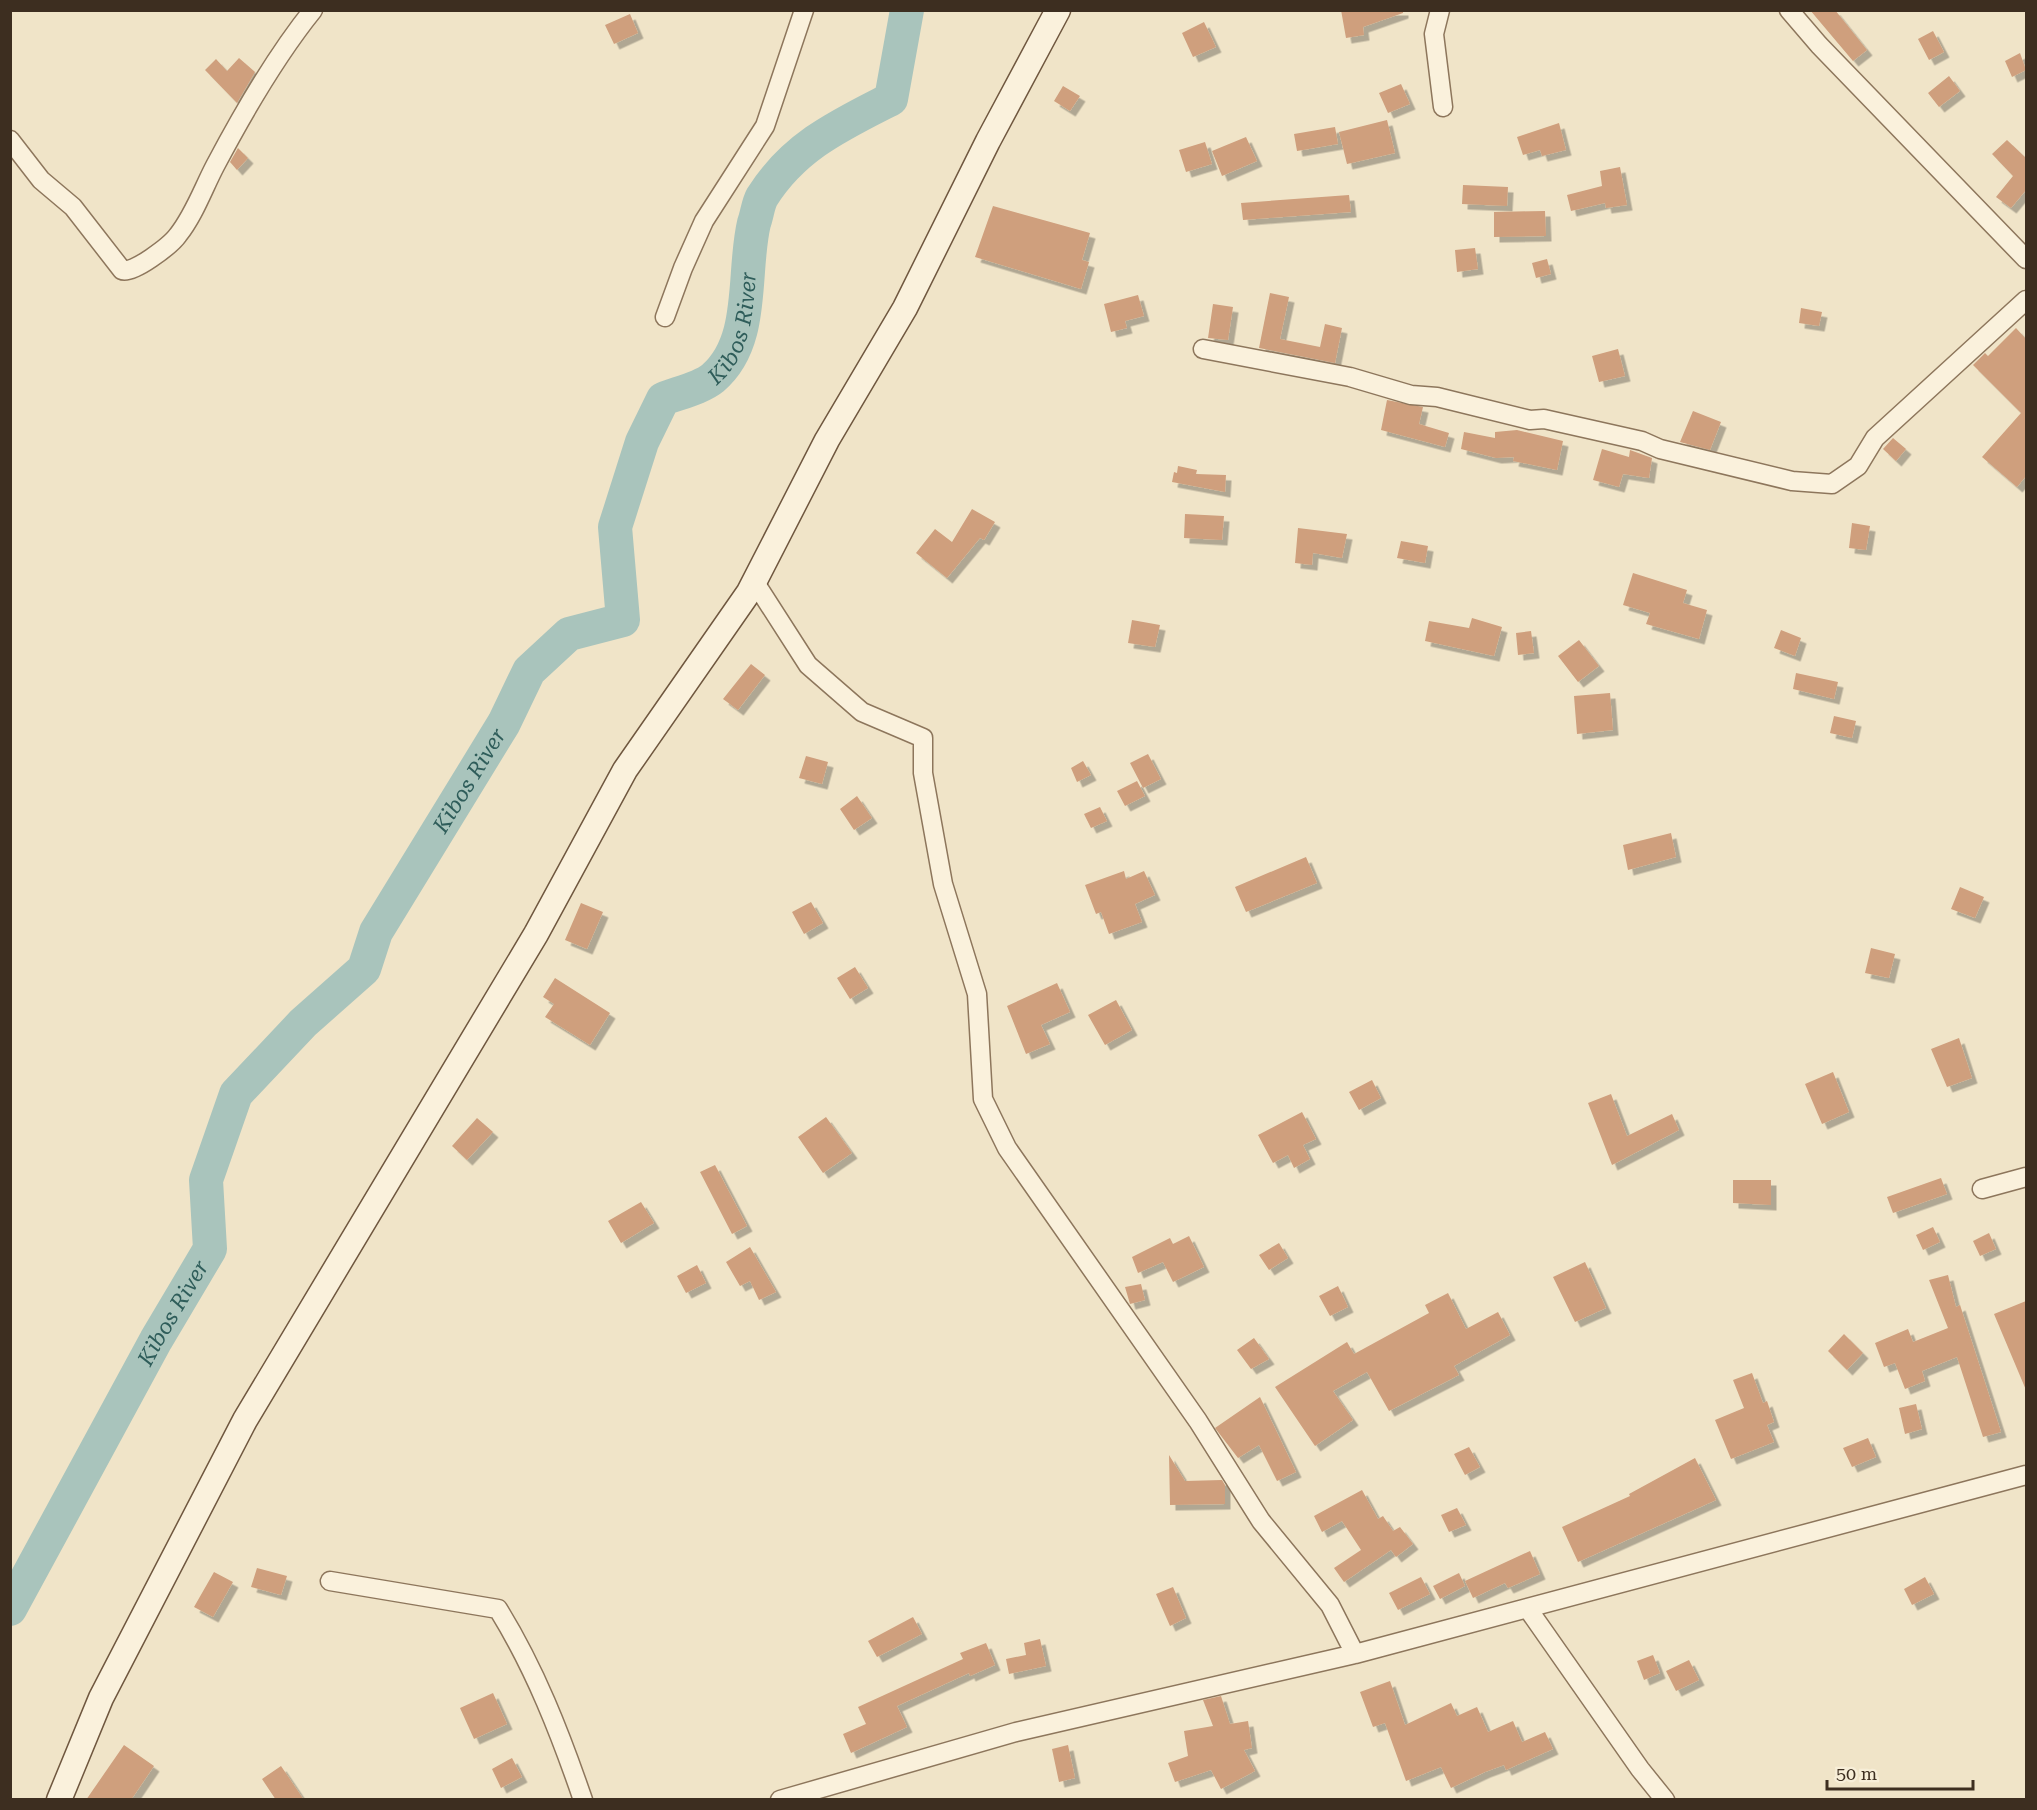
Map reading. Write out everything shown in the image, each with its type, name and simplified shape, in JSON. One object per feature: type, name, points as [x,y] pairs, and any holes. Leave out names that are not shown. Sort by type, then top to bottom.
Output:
[{"type":"main road","points":[[59,1800],[100,1698],[245,1420],[536,934],[625,770],[754,581],[827,440],[905,308],[988,141],[1058,10]]},
{"type":"street","points":[[10,140],[41,180],[73,207],[122,270],[127,272],[132,270],[178,236],[252,102],[294,34],[313,10]]},
{"type":"street","points":[[665,317],[682,268],[704,220],[765,126],[804,10]]},
{"type":"street","points":[[1440,10],[1434,34],[1443,107]]},
{"type":"street","points":[[1790,10],[1819,45],[2026,259]]},
{"type":"street","points":[[1203,349],[1350,377],[1411,395],[1437,397],[1530,420],[1544,419],[1642,441],[1660,449],[1792,481],[1832,484],[1858,466],[1875,438],[2026,300]]},
{"type":"street","points":[[754,581],[808,665],[862,712],[923,738],[923,773],[943,884],[977,994],[983,1099],[1002,1138],[1198,1421],[1261,1521],[1330,1605],[1355,1654]]},
{"type":"street","points":[[1982,1189],[2026,1177]]},
{"type":"street","points":[[780,1800],[1016,1732],[1355,1654],[2026,1475]]},
{"type":"street","points":[[330,1581],[498,1609],[518,1641],[555,1719],[583,1800]]},
{"type":"street","points":[[1528,1609],[1634,1761],[1665,1800]]},
{"type":"building","points":[[1341,10],[1403,10],[1403,13],[1363,27],[1364,35],[1346,38]]},
{"type":"building","points":[[1810,10],[1835,10],[1867,50],[1853,61]]},
{"type":"building","points":[[630,14],[638,33],[614,44],[605,25]]},
{"type":"building","points":[[1204,22],[1216,47],[1193,57],[1182,33]]},
{"type":"building","points":[[1933,31],[1944,52],[1929,60],[1918,39]]},
{"type":"building","points":[[2020,53],[2026,70],[2012,77],[2005,61]]},
{"type":"building","points":[[239,58],[255,72],[237,103],[205,70],[216,59],[227,71]]},
{"type":"building","points":[[1949,76],[1960,91],[1939,107],[1928,93]]},
{"type":"building","points":[[1401,84],[1410,104],[1388,113],[1379,93]]},
{"type":"building","points":[[1063,86],[1080,96],[1070,111],[1054,101]]},
{"type":"building","points":[[1387,120],[1395,153],[1347,164],[1339,132]]},
{"type":"building","points":[[1559,123],[1566,150],[1542,156],[1540,150],[1523,155],[1517,137]]},
{"type":"building","points":[[1335,127],[1338,144],[1297,151],[1294,134]]},
{"type":"building","points":[[1246,137],[1257,161],[1222,176],[1212,151]]},
{"type":"building","points":[[2007,140],[2026,158],[2026,190],[2011,208],[1996,197],[2013,176],[1992,154]]},
{"type":"building","points":[[1205,142],[1212,164],[1186,172],[1179,150]]},
{"type":"building","points":[[238,148],[248,158],[237,170],[230,162]]},
{"type":"building","points":[[1620,167],[1627,205],[1606,208],[1605,203],[1571,211],[1567,195],[1602,186],[1600,171]]},
{"type":"building","points":[[1463,185],[1508,187],[1507,206],[1462,204]]},
{"type":"building","points":[[1349,195],[1351,212],[1243,220],[1241,203]]},
{"type":"building","points":[[993,206],[1090,233],[1082,260],[1089,262],[1081,289],[975,257]]},
{"type":"building","points":[[1545,211],[1546,236],[1494,237],[1494,212]]},
{"type":"building","points":[[1475,248],[1478,269],[1457,272],[1455,250]]},
{"type":"building","points":[[1547,259],[1551,274],[1536,278],[1532,263]]},
{"type":"building","points":[[1270,293],[1289,297],[1280,339],[1320,347],[1325,324],[1342,328],[1335,363],[1259,348]]},
{"type":"building","points":[[1138,295],[1144,316],[1125,321],[1127,328],[1111,332],[1104,304]]},
{"type":"building","points":[[1213,304],[1233,307],[1228,340],[1208,338]]},
{"type":"building","points":[[1801,308],[1822,312],[1819,326],[1799,323]]},
{"type":"building","points":[[2016,328],[2026,339],[2026,476],[2017,487],[1982,457],[2021,413],[1973,365],[1985,353],[1988,356]]},
{"type":"building","points":[[1618,349],[1625,376],[1599,382],[1592,356]]},
{"type":"building","points":[[1387,400],[1423,407],[1419,424],[1449,433],[1445,447],[1381,430]]},
{"type":"building","points":[[1693,411],[1721,422],[1710,450],[1680,442]]},
{"type":"building","points":[[1517,430],[1563,441],[1557,470],[1513,461],[1514,457],[1496,458],[1461,449],[1464,432],[1495,438],[1495,432]]},
{"type":"building","points":[[1893,438],[1906,449],[1896,461],[1883,449]]},
{"type":"building","points":[[1602,449],[1629,457],[1630,450],[1652,458],[1649,478],[1623,474],[1619,487],[1593,480]]},
{"type":"building","points":[[1178,466],[1197,470],[1196,474],[1226,475],[1225,492],[1172,482]]},
{"type":"building","points":[[972,509],[995,522],[984,540],[980,538],[947,578],[916,553],[935,529],[952,542]]},
{"type":"building","points":[[1185,514],[1224,516],[1222,540],[1184,538]]},
{"type":"building","points":[[1852,523],[1870,526],[1866,550],[1849,548]]},
{"type":"building","points":[[1298,528],[1347,534],[1342,558],[1313,553],[1312,565],[1295,563]]},
{"type":"building","points":[[1401,541],[1428,546],[1425,563],[1397,558]]},
{"type":"building","points":[[1633,573],[1687,590],[1683,603],[1707,610],[1699,639],[1646,624],[1650,613],[1623,605]]},
{"type":"building","points":[[1472,618],[1502,627],[1494,656],[1425,641],[1429,621],[1469,628]]},
{"type":"building","points":[[1132,620],[1160,625],[1155,647],[1128,643]]},
{"type":"building","points":[[1781,630],[1801,638],[1795,656],[1774,648]]},
{"type":"building","points":[[1531,631],[1534,653],[1518,655],[1516,633]]},
{"type":"building","points":[[1579,640],[1599,666],[1578,682],[1558,656]]},
{"type":"building","points":[[751,664],[765,675],[738,710],[723,699]]},
{"type":"building","points":[[1796,673],[1838,682],[1834,699],[1793,689]]},
{"type":"building","points":[[1610,693],[1613,730],[1577,734],[1574,696]]},
{"type":"building","points":[[1834,716],[1856,721],[1852,738],[1830,733]]},
{"type":"building","points":[[1148,754],[1161,779],[1143,788],[1130,763]]},
{"type":"building","points":[[806,756],[828,762],[822,784],[799,778]]},
{"type":"building","points":[[1083,761],[1091,775],[1077,782],[1071,768]]},
{"type":"building","points":[[1137,781],[1145,796],[1125,806],[1117,791]]},
{"type":"building","points":[[857,796],[872,818],[854,830],[840,809]]},
{"type":"building","points":[[1100,807],[1107,821],[1091,828],[1084,814]]},
{"type":"building","points":[[1671,833],[1676,857],[1628,870],[1623,845]]},
{"type":"building","points":[[1306,857],[1317,883],[1246,912],[1235,887]]},
{"type":"building","points":[[1124,871],[1126,879],[1144,871],[1155,895],[1135,904],[1142,922],[1109,934],[1101,912],[1096,914],[1085,885]]},
{"type":"building","points":[[1960,887],[1984,897],[1975,918],[1951,909]]},
{"type":"building","points":[[811,902],[823,923],[804,934],[792,912]]},
{"type":"building","points":[[581,903],[603,912],[587,949],[565,940]]},
{"type":"building","points":[[1871,948],[1895,954],[1889,978],[1865,973]]},
{"type":"building","points":[[855,967],[868,988],[850,999],[837,978]]},
{"type":"building","points":[[555,978],[610,1013],[590,1045],[545,1017],[554,1004],[543,997]]},
{"type":"building","points":[[1057,983],[1070,1012],[1041,1025],[1050,1044],[1026,1054],[1007,1006]]},
{"type":"building","points":[[1116,1000],[1132,1030],[1105,1045],[1088,1015]]},
{"type":"building","points":[[1959,1038],[1972,1078],[1947,1087],[1931,1049]]},
{"type":"building","points":[[1833,1072],[1849,1112],[1822,1124],[1805,1084]]},
{"type":"building","points":[[1372,1080],[1381,1098],[1359,1110],[1349,1092]]},
{"type":"building","points":[[1611,1094],[1627,1136],[1672,1114],[1679,1130],[1612,1165],[1588,1103]]},
{"type":"building","points":[[1302,1112],[1316,1139],[1303,1145],[1310,1159],[1294,1168],[1288,1155],[1273,1163],[1258,1135]]},
{"type":"building","points":[[826,1117],[852,1153],[823,1173],[798,1137]]},
{"type":"building","points":[[477,1118],[493,1132],[467,1160],[452,1146]]},
{"type":"building","points":[[715,1165],[747,1226],[732,1234],[700,1172]]},
{"type":"building","points":[[1941,1178],[1947,1194],[1893,1213],[1887,1197]]},
{"type":"building","points":[[1733,1180],[1771,1180],[1771,1205],[1733,1203]]},
{"type":"building","points":[[641,1202],[654,1223],[621,1243],[608,1221]]},
{"type":"building","points":[[1933,1227],[1940,1242],[1923,1250],[1916,1235]]},
{"type":"building","points":[[1989,1233],[1996,1249],[1980,1256],[1973,1241]]},
{"type":"building","points":[[1189,1236],[1204,1267],[1173,1282],[1163,1262],[1138,1273],[1132,1257],[1170,1238],[1173,1244]]},
{"type":"building","points":[[1279,1243],[1288,1258],[1269,1270],[1259,1255]]},
{"type":"building","points":[[750,1247],[776,1292],[759,1300],[750,1281],[740,1286],[726,1262]]},
{"type":"building","points":[[1585,1262],[1606,1308],[1575,1322],[1553,1277]]},
{"type":"building","points":[[697,1265],[706,1283],[686,1293],[677,1276]]},
{"type":"building","points":[[1948,1275],[1956,1307],[1960,1305],[2001,1432],[1983,1437],[1957,1357],[1922,1371],[1925,1381],[1905,1389],[1895,1363],[1884,1367],[1875,1343],[1908,1329],[1913,1342],[1948,1328],[1929,1280]]},
{"type":"building","points":[[1141,1284],[1145,1300],[1130,1304],[1125,1287]]},
{"type":"building","points":[[1338,1286],[1348,1307],[1330,1316],[1319,1296]]},
{"type":"building","points":[[1448,1293],[1466,1329],[1498,1312],[1510,1335],[1454,1366],[1459,1375],[1389,1411],[1367,1372],[1333,1391],[1353,1420],[1315,1446],[1275,1387],[1347,1342],[1354,1354],[1429,1313],[1425,1305]]},
{"type":"building","points":[[2026,1301],[2026,1390],[1994,1314]]},
{"type":"building","points":[[1844,1334],[1863,1353],[1847,1370],[1828,1351]]},
{"type":"building","points":[[1254,1338],[1269,1359],[1251,1369],[1237,1350]]},
{"type":"building","points":[[1752,1373],[1763,1403],[1767,1401],[1774,1422],[1767,1425],[1774,1442],[1731,1459],[1715,1420],[1744,1408],[1733,1380]]},
{"type":"building","points":[[1260,1397],[1296,1472],[1277,1481],[1259,1445],[1238,1458],[1215,1428]]},
{"type":"building","points":[[1916,1404],[1922,1429],[1905,1434],[1899,1408]]},
{"type":"building","points":[[1868,1438],[1876,1457],[1852,1467],[1843,1448]]},
{"type":"building","points":[[1469,1447],[1480,1467],[1465,1475],[1454,1454]]},
{"type":"building","points":[[1169,1455],[1185,1481],[1222,1480],[1225,1485],[1225,1504],[1170,1505]]},
{"type":"building","points":[[1695,1458],[1716,1500],[1578,1562],[1562,1527],[1630,1496],[1629,1494]]},
{"type":"building","points":[[1362,1490],[1378,1519],[1383,1516],[1393,1531],[1400,1527],[1413,1544],[1396,1557],[1391,1550],[1344,1582],[1334,1568],[1361,1550],[1342,1521],[1322,1532],[1314,1516]]},
{"type":"building","points":[[1457,1508],[1466,1525],[1449,1532],[1441,1515]]},
{"type":"building","points":[[1530,1551],[1540,1574],[1508,1588],[1505,1583],[1473,1598],[1465,1581]]},
{"type":"building","points":[[257,1568],[287,1576],[281,1595],[251,1587]]},
{"type":"building","points":[[214,1572],[233,1582],[213,1617],[194,1607]]},
{"type":"building","points":[[1459,1573],[1465,1586],[1440,1599],[1433,1586]]},
{"type":"building","points":[[1421,1577],[1430,1594],[1398,1610],[1389,1593]]},
{"type":"building","points":[[1925,1577],[1934,1594],[1912,1605],[1904,1589]]},
{"type":"building","points":[[1173,1587],[1186,1618],[1170,1626],[1156,1594]]},
{"type":"building","points":[[913,1617],[922,1634],[877,1657],[868,1641]]},
{"type":"building","points":[[1040,1639],[1046,1666],[1009,1674],[1006,1659],[1026,1655],[1024,1643]]},
{"type":"building","points":[[986,1643],[995,1665],[970,1676],[969,1673],[897,1706],[907,1727],[851,1753],[843,1734],[866,1724],[858,1707],[963,1659],[960,1653]]},
{"type":"building","points":[[1653,1655],[1660,1673],[1644,1680],[1637,1661]]},
{"type":"building","points":[[1689,1660],[1699,1680],[1676,1691],[1666,1671]]},
{"type":"building","points":[[1390,1681],[1405,1725],[1451,1703],[1457,1716],[1477,1707],[1488,1732],[1513,1721],[1522,1742],[1545,1732],[1553,1749],[1506,1770],[1504,1765],[1451,1788],[1441,1767],[1406,1781],[1385,1723],[1373,1727],[1360,1692]]},
{"type":"building","points":[[493,1693],[507,1724],[474,1739],[460,1708]]},
{"type":"building","points":[[1221,1696],[1230,1724],[1248,1721],[1252,1748],[1244,1750],[1255,1771],[1221,1789],[1211,1770],[1175,1782],[1168,1763],[1188,1756],[1184,1731],[1213,1726],[1203,1700]]},
{"type":"building","points":[[124,1745],[154,1766],[131,1800],[86,1800]]},
{"type":"building","points":[[1068,1745],[1075,1778],[1059,1782],[1052,1749]]},
{"type":"building","points":[[512,1758],[522,1777],[501,1788],[492,1769]]},
{"type":"building","points":[[281,1766],[304,1800],[276,1800],[262,1779]]},
{"type":"waterway","name":"Kibos River","points":[[10,1609],[156,1340],[210,1249],[206,1180],[236,1094],[303,1023],[364,969],[376,932],[504,723],[529,671],[569,634],[623,620],[615,527],[642,442],[663,399],[708,382],[727,363],[742,326],[754,223],[761,200],[775,179],[803,150],[836,128],[891,99],[907,10]]}]
